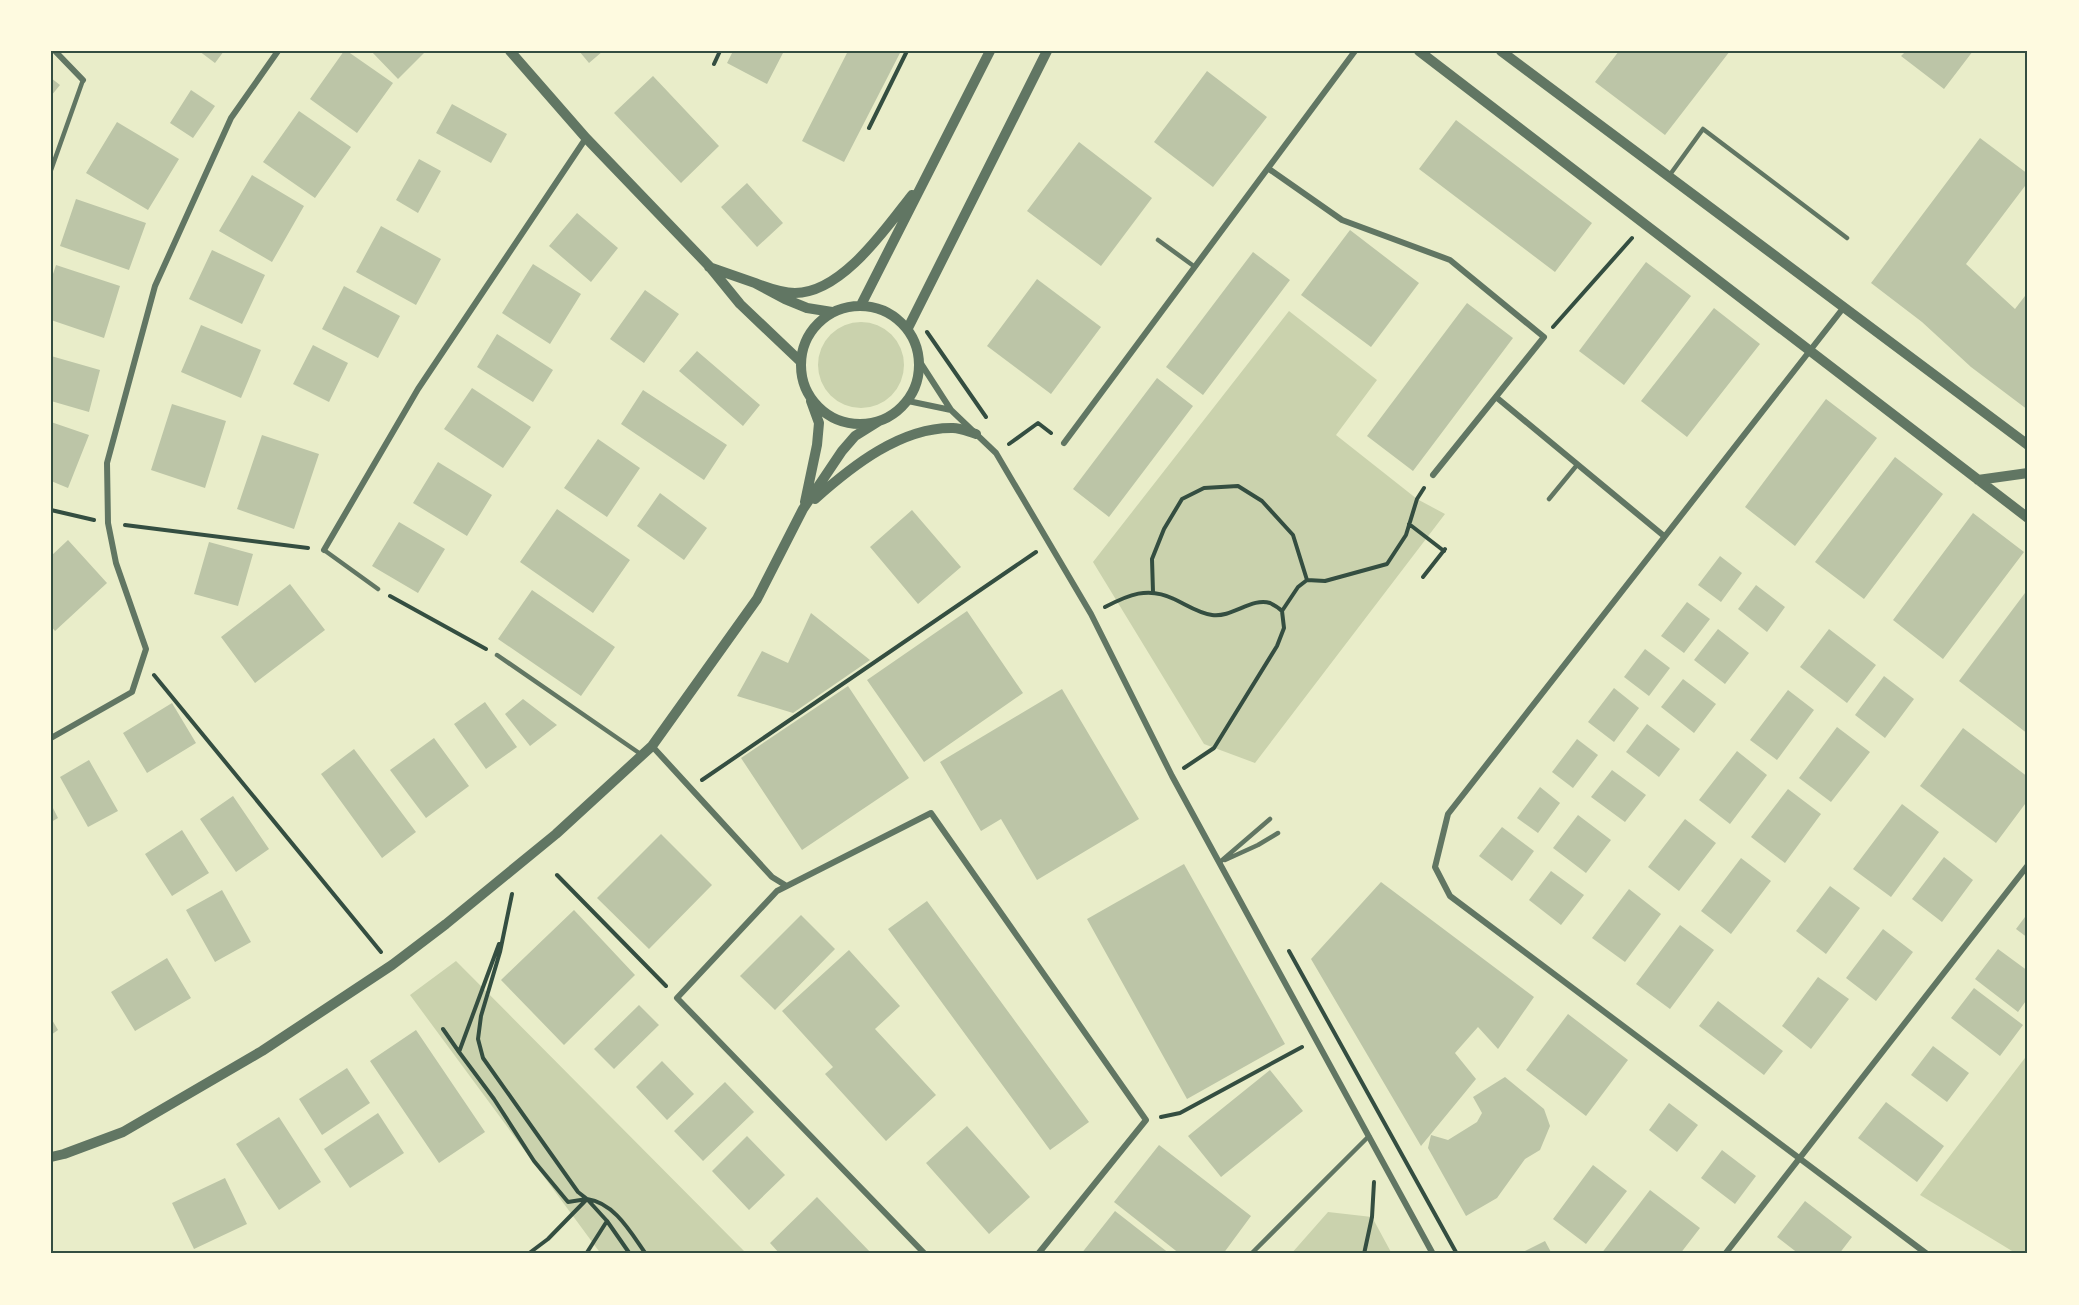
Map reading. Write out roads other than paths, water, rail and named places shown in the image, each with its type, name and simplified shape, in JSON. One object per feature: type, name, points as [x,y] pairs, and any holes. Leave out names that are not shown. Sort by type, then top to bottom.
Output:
[{"type":"street","points":[[55,51],[83,80]]},
{"type":"street","points":[[51,738],[132,692],[146,649],[116,563],[108,523],[107,463],[155,286],[231,118],[278,51]]},
{"type":"street","points":[[510,51],[586,138],[709,266],[740,304],[801,362]]},
{"type":"street","points":[[861,305],[990,51]]},
{"type":"street","points":[[908,328],[1047,51]]},
{"type":"street","points":[[1064,443],[1355,51]]},
{"type":"street","points":[[1419,51],[2028,518]]},
{"type":"street","points":[[1501,51],[1512,54],[1669,176],[2028,445]]},
{"type":"street","points":[[324,550],[418,389],[586,138]]},
{"type":"street","points":[[1269,169],[1342,220],[1450,260],[1544,337],[1434,476]]},
{"type":"street","points":[[709,266],[780,291],[796,293],[823,286],[842,274],[882,233],[927,176]]},
{"type":"street","points":[[755,283],[807,308],[832,312]]},
{"type":"street","points":[[51,1157],[123,1132],[262,1051],[392,965],[556,834],[652,746],[757,599],[803,509],[842,452],[855,436],[898,411],[908,401],[917,382],[920,362],[916,342],[908,328],[893,314],[874,306],[861,305],[832,312],[823,318],[806,341],[801,362],[802,376],[819,423],[817,445],[803,509]]},
{"type":"street","points":[[1844,307],[1448,814],[1434,867],[1450,896],[1927,1254]]},
{"type":"street","points":[[920,362],[951,410],[996,453],[1090,614],[1172,776],[1433,1254]]},
{"type":"street","points":[[809,396],[823,411],[839,420],[859,424],[879,421]]},
{"type":"street","points":[[1496,397],[1664,536]]},
{"type":"street","points":[[908,401],[951,410]]},
{"type":"street","points":[[803,509],[830,485],[874,454],[904,438],[924,432],[954,428],[976,434]]},
{"type":"street","points":[[1978,480],[2028,473]]},
{"type":"street","points":[[652,746],[772,877],[785,885]]},
{"type":"street","points":[[925,1254],[677,998],[785,885],[931,813],[1146,1120],[1038,1254]]},
{"type":"street","points":[[1725,1254],[2028,866]]},
{"type":"street","points":[[772,877],[777,891]]},
{"type":"lane","points":[[51,170],[83,80]]},
{"type":"lane","points":[[1669,176],[1703,129],[1847,238]]},
{"type":"lane","points":[[1158,240],[1195,267]]},
{"type":"lane","points":[[1549,499],[1577,465]]},
{"type":"lane","points":[[324,550],[378,589]]},
{"type":"lane","points":[[497,655],[642,755]]},
{"type":"lane","points":[[1220,862],[1270,819]]},
{"type":"lane","points":[[1220,862],[1278,833]]},
{"type":"lane","points":[[1251,1254],[1369,1136]]}]
